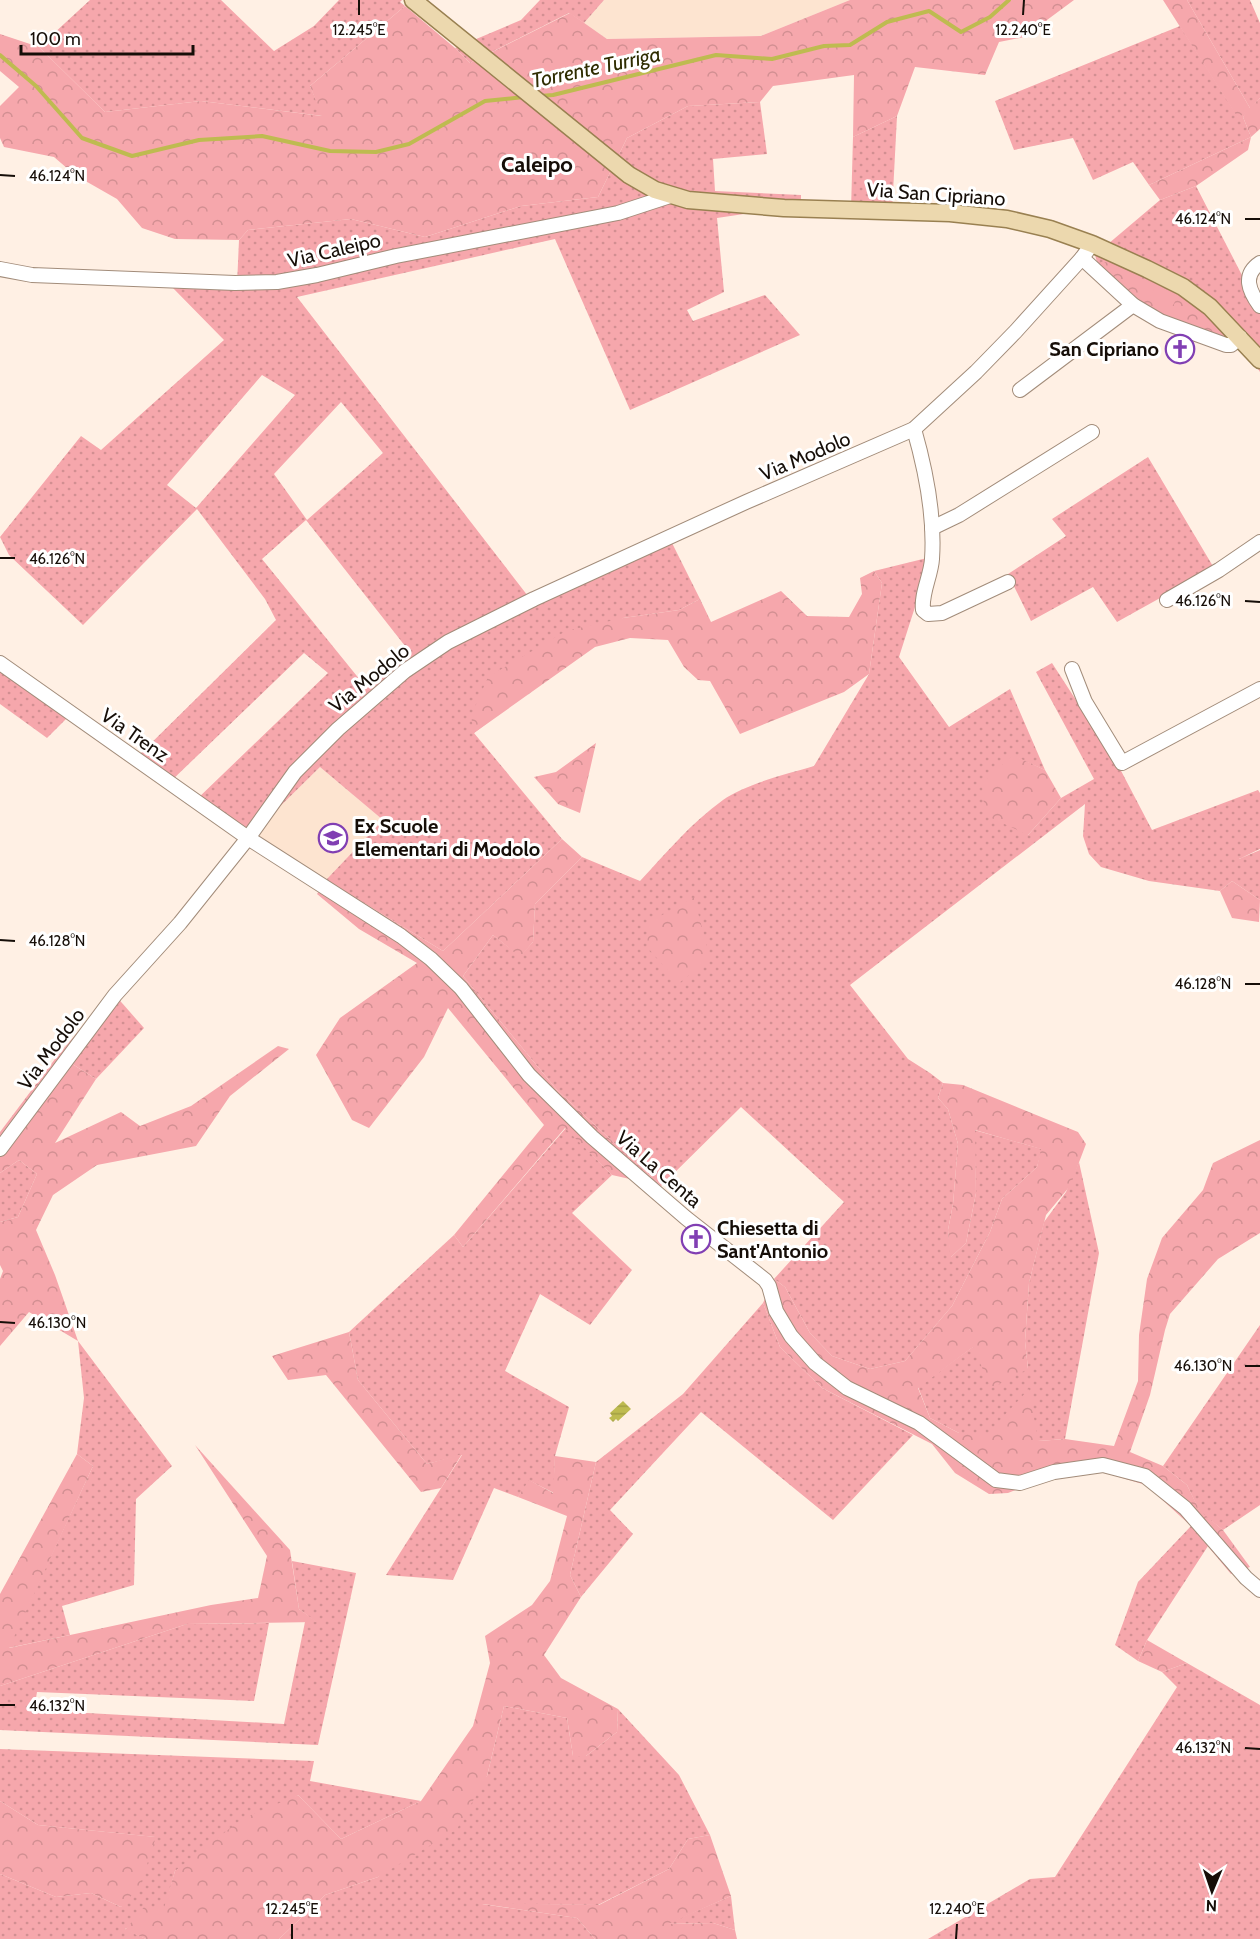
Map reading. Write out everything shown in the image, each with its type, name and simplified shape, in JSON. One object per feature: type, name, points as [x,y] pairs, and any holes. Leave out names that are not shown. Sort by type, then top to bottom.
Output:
[{"type":"main road","name":"Via San Cipriano","points":[[413,0],[629,175],[670,196],[708,202],[765,206],[988,216],[1050,229],[1087,251],[1148,269],[1183,287],[1210,307],[1260,360]]},
{"type":"street","name":"Via Caleipo","points":[[0,269],[32,275],[235,283],[277,282],[428,249],[618,213],[670,196]]},
{"type":"street","name":"Via San Cipriano","points":[[1087,251],[1133,305],[1160,321],[1226,345],[1232,345],[1240,337]]},
{"type":"street","name":"Via Modolo","points":[[0,1149],[116,995],[180,923],[248,838],[295,772],[338,729],[405,671],[448,642],[534,599],[746,502],[914,429],[984,364],[1087,251]]},
{"type":"street","points":[[1260,263],[1250,273],[1248,280],[1250,290],[1260,306]]},
{"type":"street","points":[[1020,390],[1133,305]]},
{"type":"street","points":[[914,429],[922,456],[932,528],[932,564],[923,602],[925,612],[932,615],[942,613],[1008,582]]},
{"type":"street","points":[[932,528],[959,515],[1092,432]]},
{"type":"street","points":[[1167,600],[1219,570],[1260,542]]},
{"type":"street","name":"Via Trenz","points":[[0,663],[248,838]]},
{"type":"street","points":[[1071,669],[1085,702],[1122,763],[1260,689]]},
{"type":"street","name":"Via La Centa","points":[[248,838],[400,936],[431,959],[461,988],[529,1075],[592,1137],[686,1218],[765,1280],[776,1311],[791,1336],[815,1363],[847,1388],[919,1423],[996,1480],[1020,1484],[1054,1472],[1103,1465],[1145,1476],[1185,1508],[1246,1578],[1260,1590]]},
{"type":"shaded area","points":[[604,0],[850,0],[761,36],[607,39],[584,23]]},
{"type":"shaded area","points":[[320,767],[383,820],[326,880],[248,838]]},
{"type":"shaded area","points":[[623,1401],[631,1409],[618,1421],[616,1419],[613,1422],[609,1418],[612,1416],[610,1413]]},
{"type":"green space","points":[[90,0],[221,0],[274,51],[314,26],[339,0],[402,0],[400,2],[405,6],[310,86],[323,116],[201,101],[105,112],[39,47]]},
{"type":"green space","points":[[540,0],[604,0],[584,23],[569,13],[470,63],[455,48],[521,20]]},
{"type":"green space","points":[[850,0],[1074,0],[1030,36],[999,42],[985,75],[915,67],[897,116],[853,137],[854,75],[773,86],[760,102],[688,106],[627,138],[598,197],[521,206],[425,237],[351,219],[248,230],[239,240],[175,239],[142,228],[117,199],[75,175],[54,157],[4,147],[0,138],[0,106],[19,87],[0,71],[0,34],[39,47],[105,112],[201,101],[322,116],[310,86],[405,6],[470,63],[570,13],[607,39],[761,36]]},
{"type":"green space","points":[[1163,0],[1187,0],[1250,108],[1260,98],[1260,129],[1251,137],[1243,117],[1247,111],[1238,118]]},
{"type":"green space","points":[[1187,0],[1250,0],[1260,23],[1260,98],[1243,117],[1251,137],[1149,185],[1133,162],[1093,180],[1073,138],[1014,150],[995,101],[1180,26],[1238,117],[1250,108]]},
{"type":"green space","points":[[760,102],[767,154],[713,159],[715,191],[801,195],[801,209],[784,208],[717,218],[724,292],[687,310],[693,321],[765,295],[800,335],[630,410],[555,239],[297,297],[531,600],[669,537],[700,599],[679,610],[623,618],[474,733],[562,839],[443,951],[326,880],[383,820],[320,767],[248,838],[195,801],[328,673],[304,653],[169,783],[135,759],[276,620],[265,599],[197,509],[83,625],[9,555],[0,537],[81,436],[101,450],[224,340],[171,286],[237,285],[239,240],[248,230],[351,219],[425,237],[521,206],[598,197],[627,138],[688,106]],"holes":[[[262,375],[295,395],[196,508],[167,485]],[[341,402],[383,453],[307,520],[274,474]],[[306,520],[409,651],[365,686],[262,559]]]},
{"type":"green space","points":[[897,116],[892,212],[851,210],[853,137]]},
{"type":"green space","points":[[1251,137],[1248,150],[1196,186],[1160,200],[1149,185]]},
{"type":"green space","points":[[1196,186],[1246,283],[1260,305],[1260,372],[1230,338],[1098,266],[1095,255],[1160,200]]},
{"type":"green space","points":[[1100,262],[1137,272],[1166,287],[1204,312],[1230,338],[1228,341],[1145,308],[1098,266]]},
{"type":"green space","points":[[1157,284],[1178,296],[1172,307],[1150,296]]},
{"type":"green space","points":[[1148,457],[1214,568],[1117,622],[1093,587],[1031,621],[1008,574],[1066,536],[1052,519]]},
{"type":"green space","points":[[931,557],[899,657],[949,727],[1010,689],[1045,770],[1013,756],[1028,835],[1061,798],[1094,779],[1036,672],[1052,663],[1118,765],[1152,830],[1258,790],[1260,793],[1260,849],[1239,859],[1260,850],[1260,900],[1232,881],[1220,891],[1149,881],[1101,867],[1089,854],[1083,836],[1085,804],[850,985],[908,1059],[943,1083],[938,1098],[948,1109],[958,1144],[953,1204],[948,1230],[951,1257],[966,1243],[976,1193],[974,1130],[1042,1149],[1037,1167],[1002,1199],[990,1232],[952,1306],[905,1361],[870,1369],[832,1356],[810,1333],[785,1287],[774,1279],[844,1202],[741,1107],[661,1186],[557,1090],[463,976],[493,935],[520,956],[533,942],[535,904],[582,857],[640,881],[690,828],[732,794],[754,784],[814,766],[869,674],[882,583],[874,571]]},
{"type":"green space","points":[[874,571],[882,583],[869,674],[844,692],[740,734],[710,681],[698,680],[684,667],[668,640],[630,638],[595,647],[474,733],[471,716],[488,677],[566,631],[623,618],[679,610],[700,599],[711,622],[781,591],[807,616],[849,617],[862,594],[860,578]]},
{"type":"green space","points":[[0,663],[71,714],[47,738],[0,704]]},
{"type":"green space","points":[[596,743],[580,813],[558,804],[534,777],[556,772]]},
{"type":"green space","points":[[1013,755],[1045,770],[1061,798],[1028,835],[985,815],[982,784]]},
{"type":"green space","points":[[562,839],[582,857],[535,904],[533,942],[520,957],[493,935],[463,976],[557,1090],[661,1186],[612,1175],[565,1128],[463,1247],[454,1235],[544,1125],[448,1008],[424,1057],[369,1128],[352,1120],[316,1055],[340,1018],[417,963],[359,929],[317,894],[326,880],[443,951]]},
{"type":"green space","points":[[1232,881],[1260,900],[1259,922],[1232,918],[1220,891]]},
{"type":"green space","points":[[694,897],[710,959],[679,983],[647,947],[648,923]]},
{"type":"green space","points":[[110,995],[115,995],[144,1028],[96,1079],[58,1055]]},
{"type":"green space","points":[[278,1046],[289,1049],[230,1096],[196,1146],[97,1165],[53,1195],[36,1230],[55,1275],[78,1341],[29,1312],[0,1346],[0,1279],[3,1271],[0,1265],[0,1222],[18,1217],[37,1174],[19,1160],[0,1173],[0,1132],[58,1055],[96,1079],[55,1143],[121,1112],[140,1126],[191,1106]]},
{"type":"green space","points":[[943,1083],[963,1085],[1078,1132],[1086,1144],[1070,1186],[1046,1215],[1029,1283],[1025,1341],[1028,1369],[991,1388],[973,1347],[918,1388],[930,1418],[959,1433],[988,1433],[1029,1389],[1038,1441],[1065,1439],[1114,1446],[1138,1381],[1139,1335],[1147,1279],[1162,1238],[1203,1190],[1213,1163],[1260,1140],[1260,1233],[1218,1259],[1170,1314],[1150,1395],[1130,1452],[1163,1466],[1187,1485],[1200,1511],[1223,1530],[1250,1567],[1231,1574],[1191,1526],[1146,1485],[1112,1475],[1086,1461],[1008,1493],[989,1494],[955,1473],[932,1444],[822,1388],[780,1347],[763,1303],[774,1279],[785,1287],[810,1333],[832,1356],[870,1369],[905,1361],[952,1306],[990,1232],[1002,1199],[1037,1167],[1041,1149],[975,1130],[976,1193],[966,1243],[950,1258],[948,1230],[953,1204],[958,1144],[948,1109],[938,1098]]},
{"type":"green space","points":[[566,1128],[612,1175],[572,1213],[632,1270],[590,1325],[540,1294],[505,1371],[569,1407],[555,1456],[554,1493],[530,1481],[518,1497],[494,1488],[453,1580],[386,1575],[462,1455],[427,1464],[358,1380],[349,1332],[454,1235],[463,1247]]},
{"type":"green space","points":[[19,1160],[37,1174],[18,1217],[0,1222],[0,1173]]},
{"type":"green space","points":[[1079,1162],[1099,1253],[1065,1439],[1038,1441],[988,1433],[959,1433],[930,1418],[918,1387],[974,1346],[1028,1369],[1025,1341],[1029,1283],[1044,1222],[1066,1192]]},
{"type":"green space","points":[[763,1303],[780,1347],[822,1388],[913,1435],[833,1520],[701,1412],[610,1510],[633,1534],[581,1597],[570,1575],[596,1462],[683,1394]]},
{"type":"green space","points":[[1260,1325],[1260,1505],[1223,1530],[1200,1512],[1187,1485],[1163,1466]]},
{"type":"green space","points":[[349,1332],[358,1380],[427,1464],[462,1454],[441,1488],[421,1492],[326,1375],[288,1380],[272,1356]]},
{"type":"green space","points":[[78,1341],[172,1466],[136,1499],[134,1585],[62,1606],[70,1635],[8,1648],[93,1466],[77,1454],[84,1398]]},
{"type":"green space","points":[[195,1445],[290,1550],[299,1609],[317,1622],[187,1624],[0,1686],[0,1594],[77,1454],[93,1466],[9,1648],[211,1605],[258,1598],[267,1556]]},
{"type":"green space","points":[[555,1456],[596,1462],[570,1575],[581,1597],[544,1655],[561,1678],[618,1709],[617,1732],[586,1756],[573,1756],[567,1718],[504,1706],[487,1776],[457,1829],[378,1877],[325,1895],[279,1939],[146,1939],[125,1930],[144,1907],[164,1908],[175,1871],[242,1819],[298,1795],[341,1839],[421,1801],[473,1726],[490,1663],[485,1636],[532,1605],[550,1581],[567,1516],[518,1497],[529,1480],[553,1493]]},
{"type":"green space","points":[[1191,1526],[1208,1546],[1147,1640],[1138,1661],[1115,1645],[1138,1582]]},
{"type":"green space","points":[[292,1561],[356,1573],[318,1745],[0,1730],[0,1686],[187,1624],[269,1623],[254,1701],[37,1692],[34,1710],[284,1724],[305,1622],[316,1622],[299,1609]]},
{"type":"green space","points":[[1147,1640],[1187,1663],[1162,1672],[1138,1661]]},
{"type":"green space","points":[[1187,1663],[1260,1705],[1260,1939],[928,1939],[1030,1879],[1055,1877],[1177,1687],[1162,1672]]},
{"type":"green space","points":[[504,1706],[567,1718],[573,1756],[586,1756],[617,1732],[618,1709],[679,1775],[710,1835],[688,1839],[669,1869],[598,1905],[482,1904],[577,1918],[595,1939],[279,1939],[325,1895],[378,1877],[487,1776]]},
{"type":"green space","points":[[0,1749],[314,1761],[310,1781],[421,1801],[341,1839],[298,1795],[175,1871],[165,1908],[125,1929],[146,1939],[0,1939],[0,1874],[56,1897],[91,1893],[121,1907],[155,1837],[38,1825],[0,1801]]},
{"type":"green space","points":[[0,1801],[38,1825],[156,1837],[140,1886],[121,1907],[91,1893],[56,1897],[0,1874]]},
{"type":"green space","points":[[710,1835],[731,1896],[668,1924],[713,1923],[735,1930],[737,1939],[595,1939],[577,1918],[476,1903],[599,1905],[669,1869],[688,1839]]},
{"type":"green space","points":[[731,1896],[735,1930],[713,1923],[666,1924]]},
{"type":"waterway","name":"Torrente Turriga","points":[[540,96],[553,95],[716,55],[772,59],[824,46],[850,45],[887,22],[929,11],[961,32],[990,17],[1009,0]]},
{"type":"waterway","name":"Torrente Turriga","points":[[0,55],[36,86],[82,138],[132,156],[199,140],[262,136],[330,151],[376,152],[409,144],[485,101],[524,97]]},
{"type":"place","name":"San Cipriano","points":[[1180,349]]},
{"type":"place","name":"Ex Scuole Elementari di Modolo","points":[[333,838]]},
{"type":"place","name":"Chiesetta di Sant'Antonio","points":[[696,1239]]},
{"type":"district","name":"Caleipo","points":[[537,164]]}]
